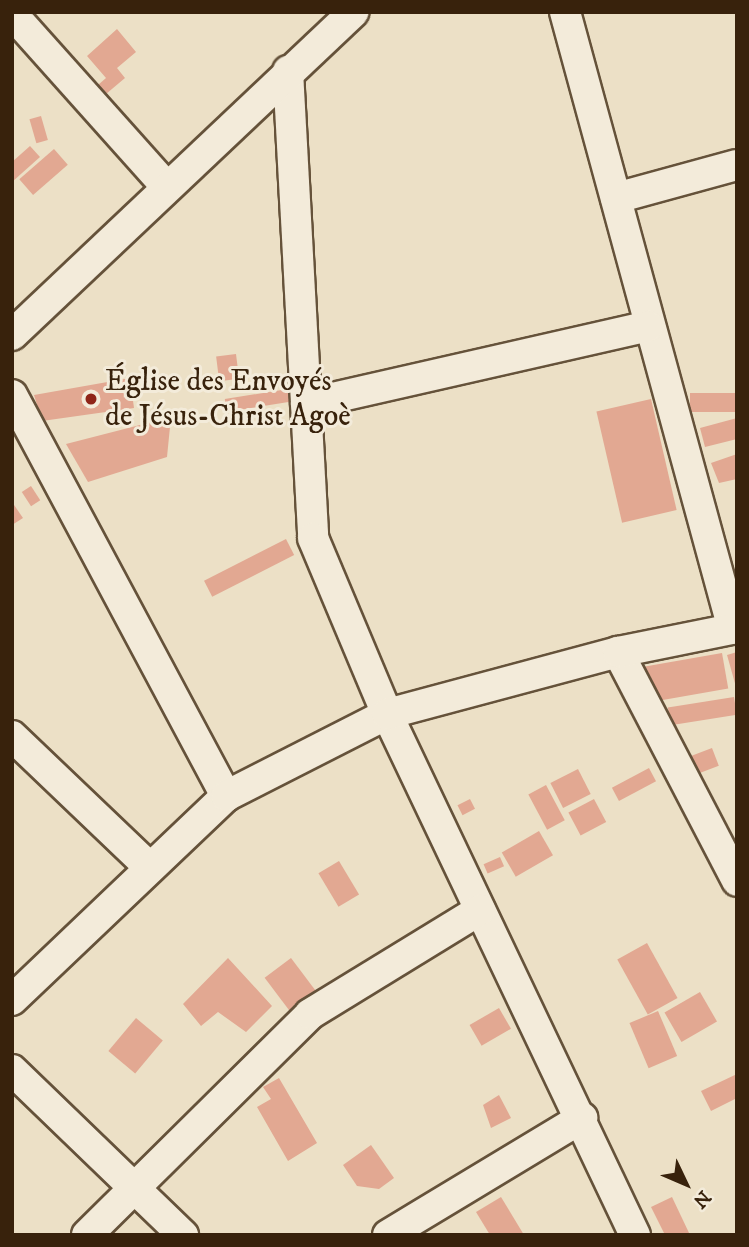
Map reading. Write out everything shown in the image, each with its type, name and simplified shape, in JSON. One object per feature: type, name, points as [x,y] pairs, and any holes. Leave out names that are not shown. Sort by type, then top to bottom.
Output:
[{"type":"street","points":[[12,335],[288,71],[354,12]]},
{"type":"street","points":[[12,1000],[226,796],[387,714],[618,652],[735,629],[648,326],[565,12]]},
{"type":"street","points":[[23,24],[167,187]]},
{"type":"street","points":[[288,71],[313,538],[387,714],[582,1118],[635,1235]]},
{"type":"street","points":[[616,198],[737,164]]},
{"type":"street","points":[[306,404],[648,326]]},
{"type":"street","points":[[12,396],[226,796]]},
{"type":"street","points":[[618,652],[735,875]]},
{"type":"street","points":[[12,736],[150,868]]},
{"type":"street","points":[[87,1235],[310,1014],[480,910]]},
{"type":"street","points":[[12,1070],[183,1235]]},
{"type":"street","points":[[388,1235],[582,1118]]},
{"type":"building","points":[[117,29],[136,52],[117,68],[125,78],[106,94],[98,85],[106,78],[87,56]]},
{"type":"building","points":[[41,116],[48,140],[36,143],[29,119]]},
{"type":"building","points":[[30,146],[40,157],[12,182],[12,162]]},
{"type":"building","points":[[54,149],[68,165],[33,195],[19,179]]},
{"type":"building","points":[[236,354],[239,379],[219,381],[216,356]]},
{"type":"building","points":[[130,378],[134,408],[42,421],[34,395]]},
{"type":"building","points":[[288,389],[290,402],[227,412],[225,399]]},
{"type":"building","points":[[690,393],[737,393],[737,412],[690,412]]},
{"type":"building","points":[[651,399],[677,510],[622,523],[596,412]]},
{"type":"building","points":[[171,417],[167,457],[88,482],[66,444]]},
{"type":"building","points":[[737,418],[737,439],[705,447],[700,428]]},
{"type":"building","points":[[737,454],[737,479],[719,483],[711,463]]},
{"type":"building","points":[[31,486],[40,500],[31,506],[22,492]]},
{"type":"building","points":[[12,502],[23,518],[12,525]]},
{"type":"building","points":[[286,539],[294,555],[212,597],[204,581]]},
{"type":"building","points":[[737,652],[737,687],[736,687],[727,655]]},
{"type":"building","points":[[722,653],[728,688],[648,703],[642,667]]},
{"type":"building","points":[[734,697],[737,715],[671,725],[668,707]]},
{"type":"building","points":[[712,748],[719,766],[695,775],[688,757]]},
{"type":"building","points":[[649,768],[656,781],[619,801],[612,788]]},
{"type":"building","points":[[578,769],[591,794],[563,808],[550,783]]},
{"type":"building","points":[[546,785],[565,820],[547,830],[528,794]]},
{"type":"building","points":[[470,799],[475,809],[463,815],[458,805]]},
{"type":"building","points":[[594,799],[606,822],[581,836],[568,813]]},
{"type":"building","points":[[539,831],[553,855],[516,877],[502,852]]},
{"type":"building","points":[[500,857],[504,866],[488,873],[484,864]]},
{"type":"building","points":[[339,861],[359,894],[339,907],[318,873]]},
{"type":"building","points":[[647,943],[678,998],[648,1015],[617,959]]},
{"type":"building","points":[[228,958],[272,1006],[246,1032],[218,1012],[201,1026],[183,1004]]},
{"type":"building","points":[[291,958],[316,991],[289,1011],[265,978]]},
{"type":"building","points":[[700,992],[717,1021],[681,1042],[664,1012]]},
{"type":"building","points":[[499,1008],[511,1029],[482,1046],[470,1025]]},
{"type":"building","points":[[658,1011],[677,1056],[649,1068],[629,1023]]},
{"type":"building","points":[[136,1018],[163,1040],[135,1073],[108,1051]]},
{"type":"building","points":[[737,1074],[737,1098],[711,1111],[701,1091]]},
{"type":"building","points":[[279,1078],[317,1143],[288,1161],[257,1107],[271,1099],[263,1087]]},
{"type":"building","points":[[499,1095],[511,1118],[491,1128],[483,1105]]},
{"type":"building","points":[[371,1145],[394,1178],[379,1189],[357,1186],[343,1165]]},
{"type":"building","points":[[501,1197],[524,1235],[490,1235],[476,1212]]},
{"type":"building","points":[[672,1197],[690,1235],[665,1235],[651,1207]]},
{"type":"place","name":"Église des Envoyés de Jésus-Christ Agoè","points":[[91,399]]}]
